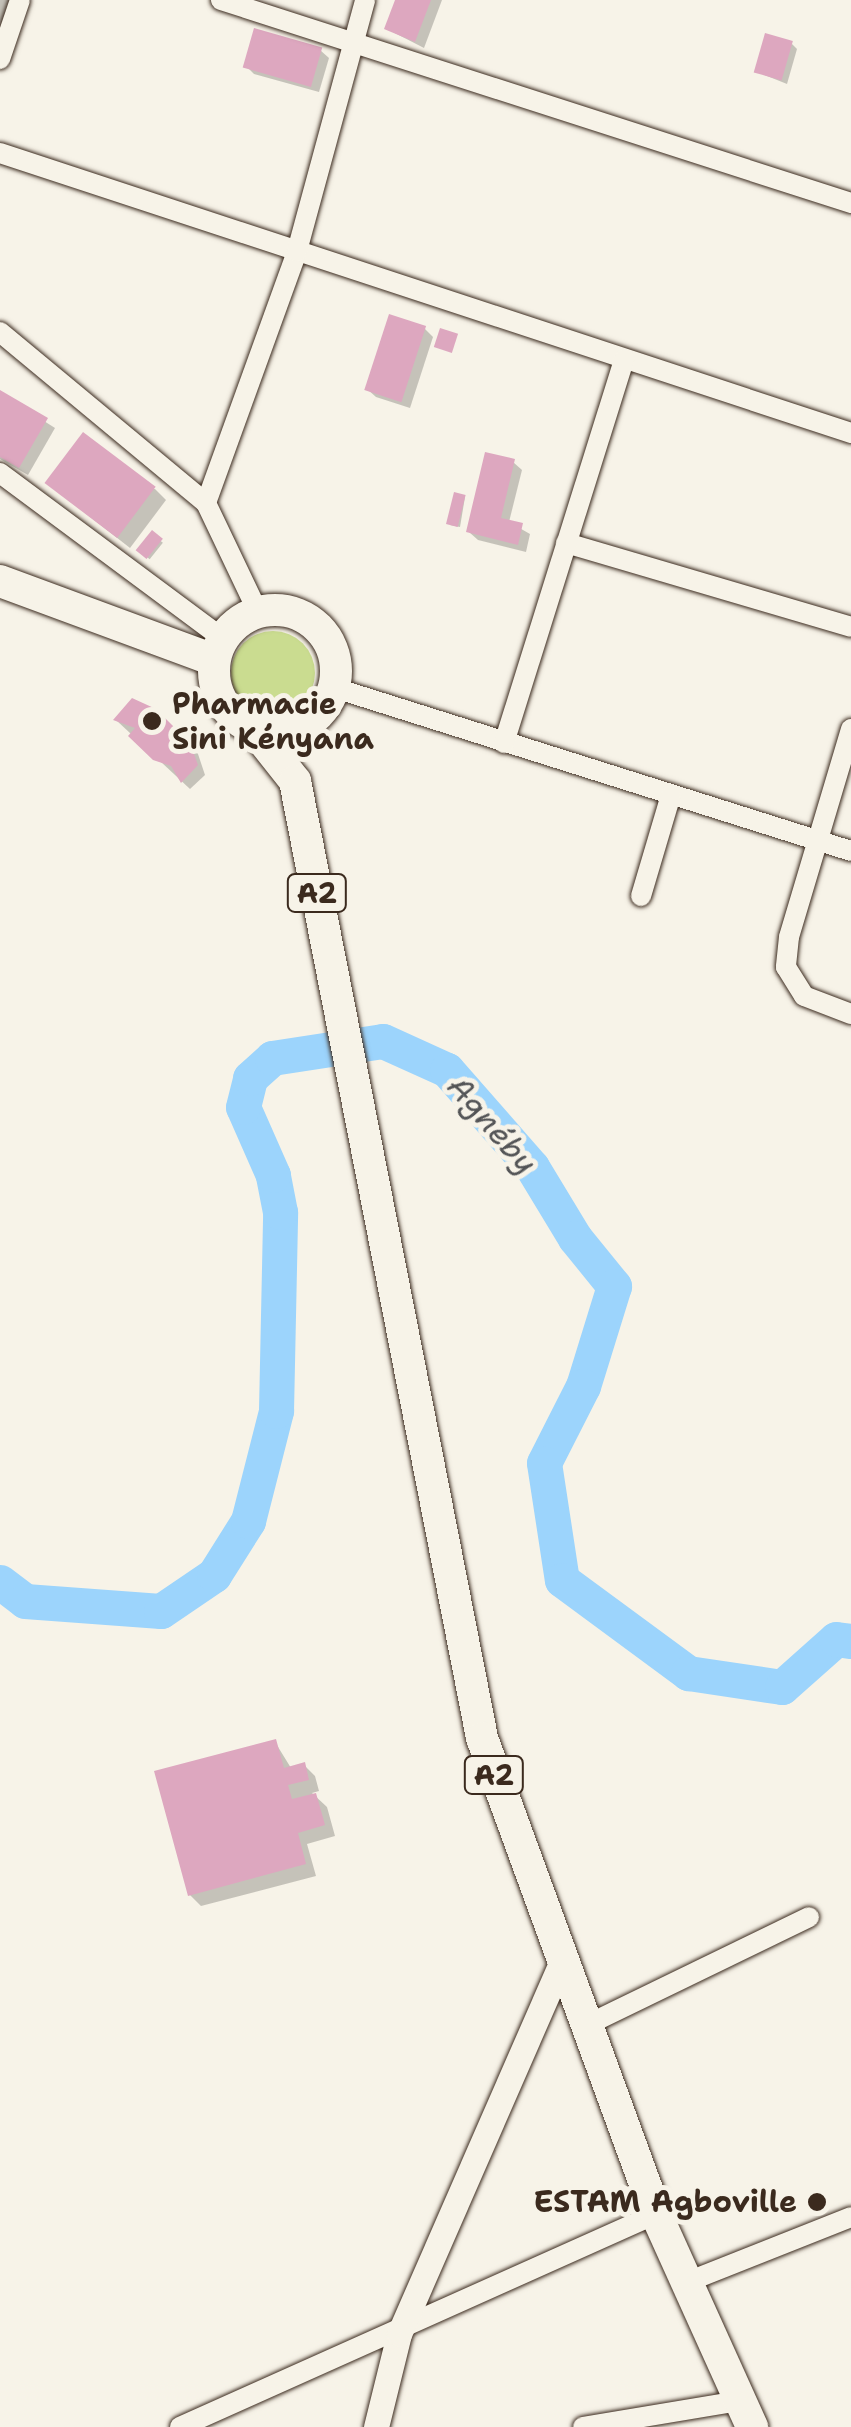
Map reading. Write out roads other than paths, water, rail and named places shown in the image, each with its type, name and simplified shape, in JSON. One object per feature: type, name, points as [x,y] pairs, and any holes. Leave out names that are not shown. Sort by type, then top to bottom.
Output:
[{"type":"main road","points":[[0,581],[218,649]]},
{"type":"main road","points":[[258,612],[295,612],[325,634],[337,669],[334,688],[316,717],[286,731],[253,728],[221,701],[218,649],[258,612]]},
{"type":"main road","name":"A2","points":[[295,782],[316,717]]},
{"type":"main road","name":"A2","points":[[253,728],[295,782],[482,1738],[561,1964],[656,2214],[745,2414]]},
{"type":"street","points":[[0,60],[20,0]]},
{"type":"street","points":[[221,0],[851,203]]},
{"type":"street","points":[[206,503],[296,250],[364,0]]},
{"type":"street","points":[[0,153],[851,433]]},
{"type":"street","points":[[0,332],[206,503],[258,612]]},
{"type":"street","points":[[504,743],[624,358]]},
{"type":"street","points":[[0,473],[218,649]]},
{"type":"street","points":[[566,543],[851,627]]},
{"type":"street","points":[[334,688],[851,852]]},
{"type":"street","points":[[851,729],[816,840],[786,968],[791,985],[804,996],[851,1014]]},
{"type":"street","points":[[641,896],[671,795]]},
{"type":"street","points":[[585,2026],[809,1916]]},
{"type":"street","points":[[376,2427],[399,2334],[561,1964]]},
{"type":"street","points":[[180,2427],[399,2334],[656,2214]]},
{"type":"street","points":[[687,2282],[851,2217]]},
{"type":"street","points":[[583,2427],[745,2414]]},
{"type":"waterway","name":"Agnéby","points":[[0,1582],[25,1601],[161,1611],[214,1575],[248,1521],[276,1411],[280,1212],[273,1175],[243,1107],[250,1078],[272,1058],[383,1041],[447,1070],[532,1167],[575,1238],[614,1286],[583,1386],[544,1463],[562,1580],[688,1673],[782,1687],[836,1639],[851,1641]]},
{"type":"place","name":"Pharmacie Sini Kényana","points":[[152,721]]},
{"type":"place","name":"ESTAM Agboville","points":[[817,2202]]}]
